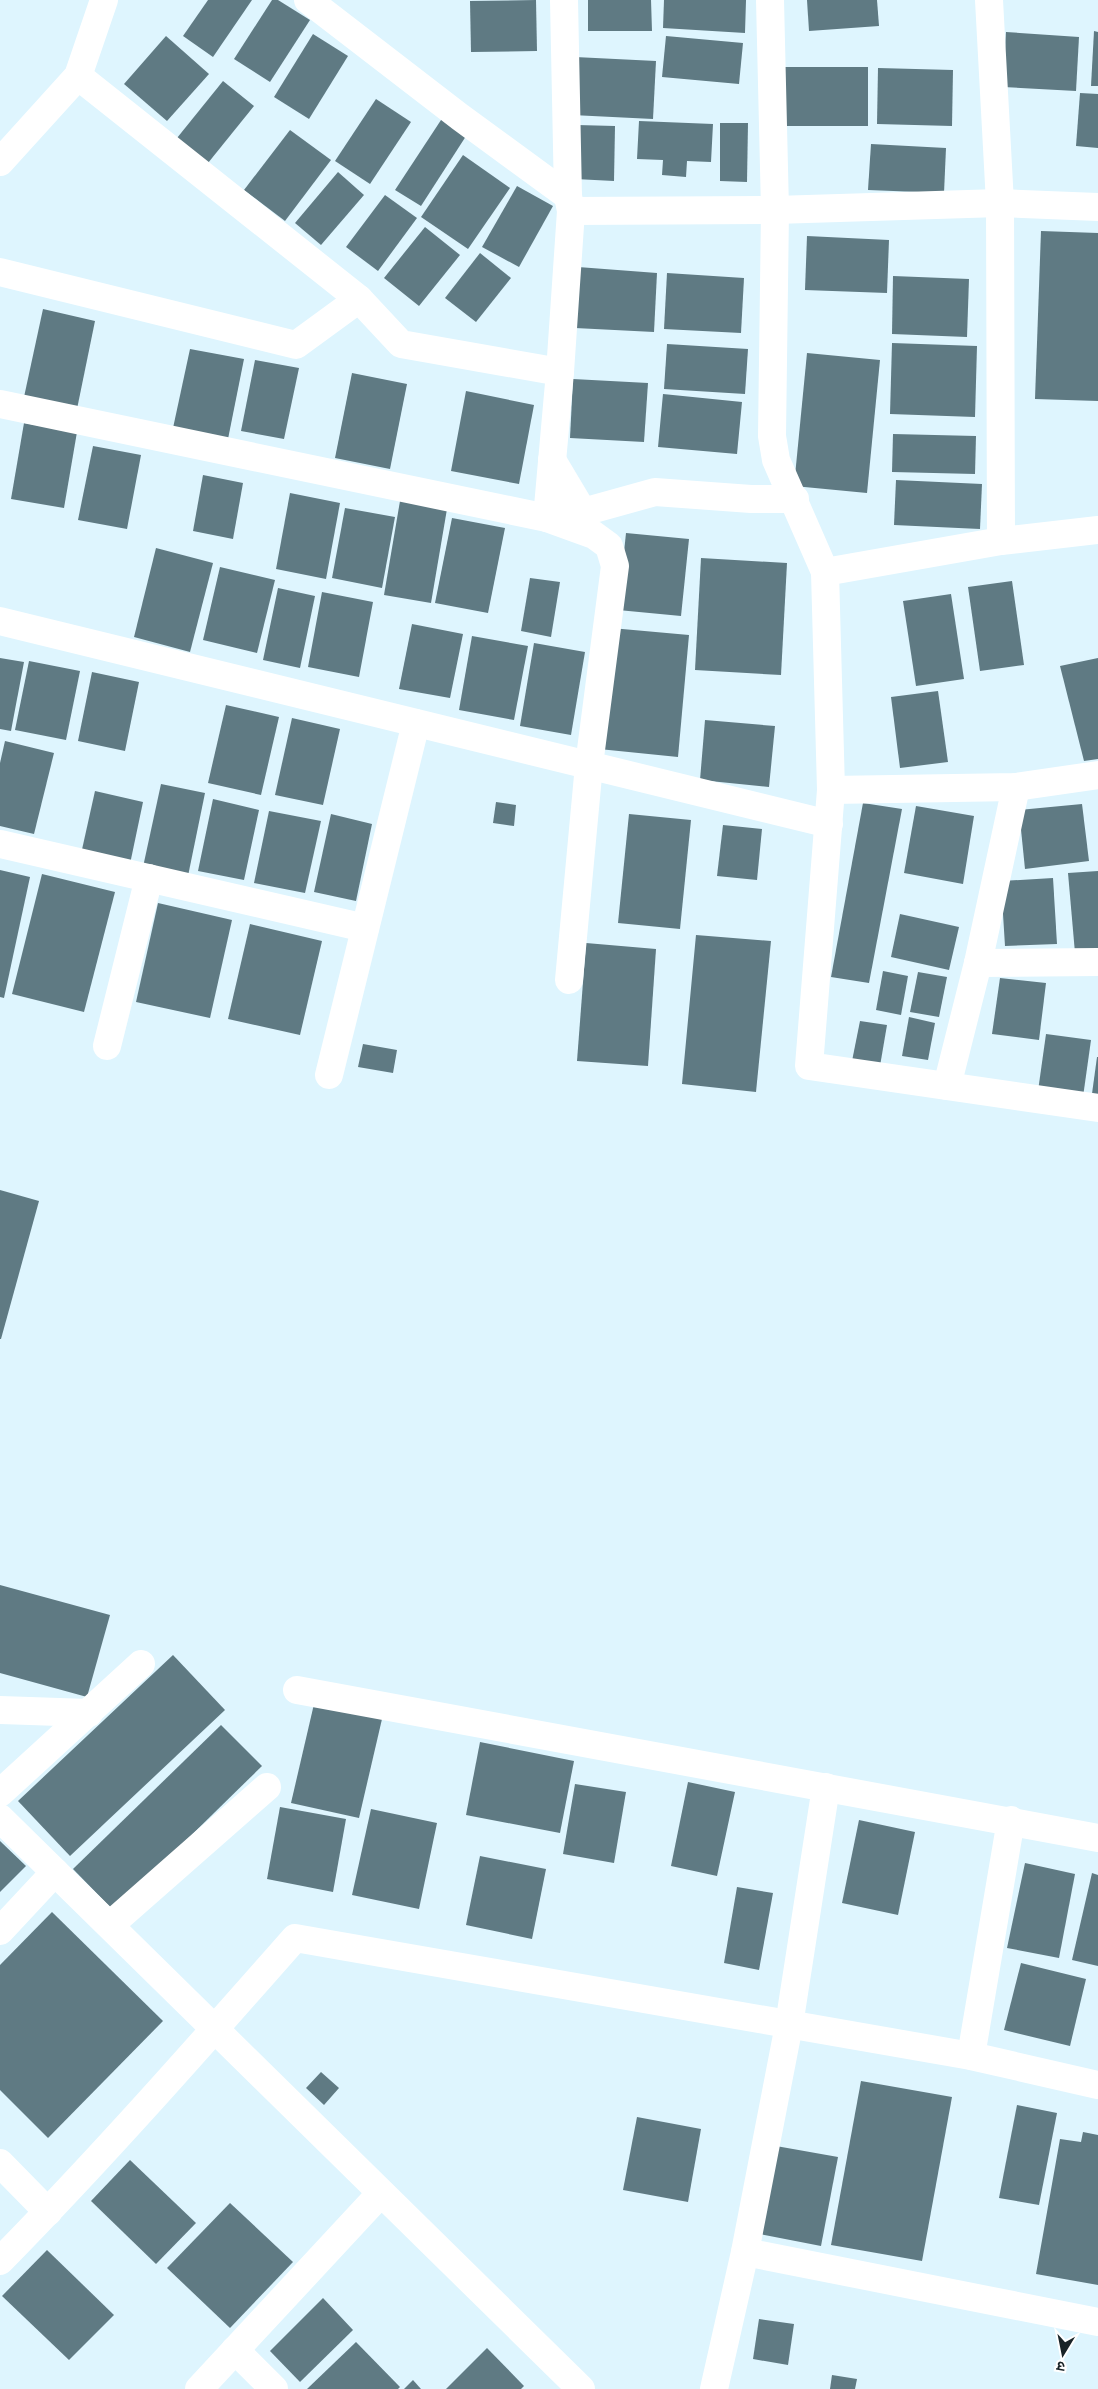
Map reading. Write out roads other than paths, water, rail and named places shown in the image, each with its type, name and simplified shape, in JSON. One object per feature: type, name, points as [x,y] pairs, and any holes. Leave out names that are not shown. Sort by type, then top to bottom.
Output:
[{"type":"street","points":[[0,162],[78,76],[104,0]]},
{"type":"street","points":[[308,0],[570,204],[774,210],[1000,202],[1098,207]]},
{"type":"street","points":[[547,518],[560,372],[570,204],[564,0]]},
{"type":"street","points":[[770,0],[774,210],[772,436],[776,460],[825,572],[830,790],[829,824],[809,1066],[1098,1108]]},
{"type":"street","points":[[989,0],[1000,202],[1001,541]]},
{"type":"street","points":[[78,76],[359,299],[401,344],[560,372]]},
{"type":"street","points":[[0,272],[296,345],[359,299]]},
{"type":"street","points":[[0,404],[547,518],[594,535],[609,546],[615,566],[589,765],[569,980]]},
{"type":"street","points":[[552,460],[583,512]]},
{"type":"street","points":[[547,518],[583,512],[655,492],[752,499],[794,499]]},
{"type":"street","points":[[825,572],[1001,541],[1098,530]]},
{"type":"street","points":[[0,621],[829,824]]},
{"type":"street","points":[[329,1075],[416,723]]},
{"type":"street","points":[[830,790],[1016,787],[1098,775]]},
{"type":"street","points":[[947,1086],[978,963],[1016,787]]},
{"type":"street","points":[[0,844],[365,928]]},
{"type":"street","points":[[108,1046],[149,878]]},
{"type":"street","points":[[978,963],[1098,962]]},
{"type":"street","points":[[0,1793],[141,1664]]},
{"type":"street","points":[[297,1690],[1011,1820],[1098,1838]]},
{"type":"street","points":[[0,1710],[89,1713]]},
{"type":"street","points":[[714,2389],[745,2252],[789,2025],[826,1786]]},
{"type":"street","points":[[110,1925],[267,1787]]},
{"type":"street","points":[[0,1818],[581,2389]]},
{"type":"street","points":[[971,2056],[1011,1820]]},
{"type":"street","points":[[0,1931],[55,1872]]},
{"type":"street","points":[[0,2260],[48,2212],[215,2029],[295,1938],[971,2056],[1098,2085]]},
{"type":"street","points":[[0,2163],[48,2212]]},
{"type":"street","points":[[199,2389],[381,2193]]},
{"type":"street","points":[[745,2252],[1098,2322]]},
{"type":"street","points":[[235,2350],[274,2389]]}]
